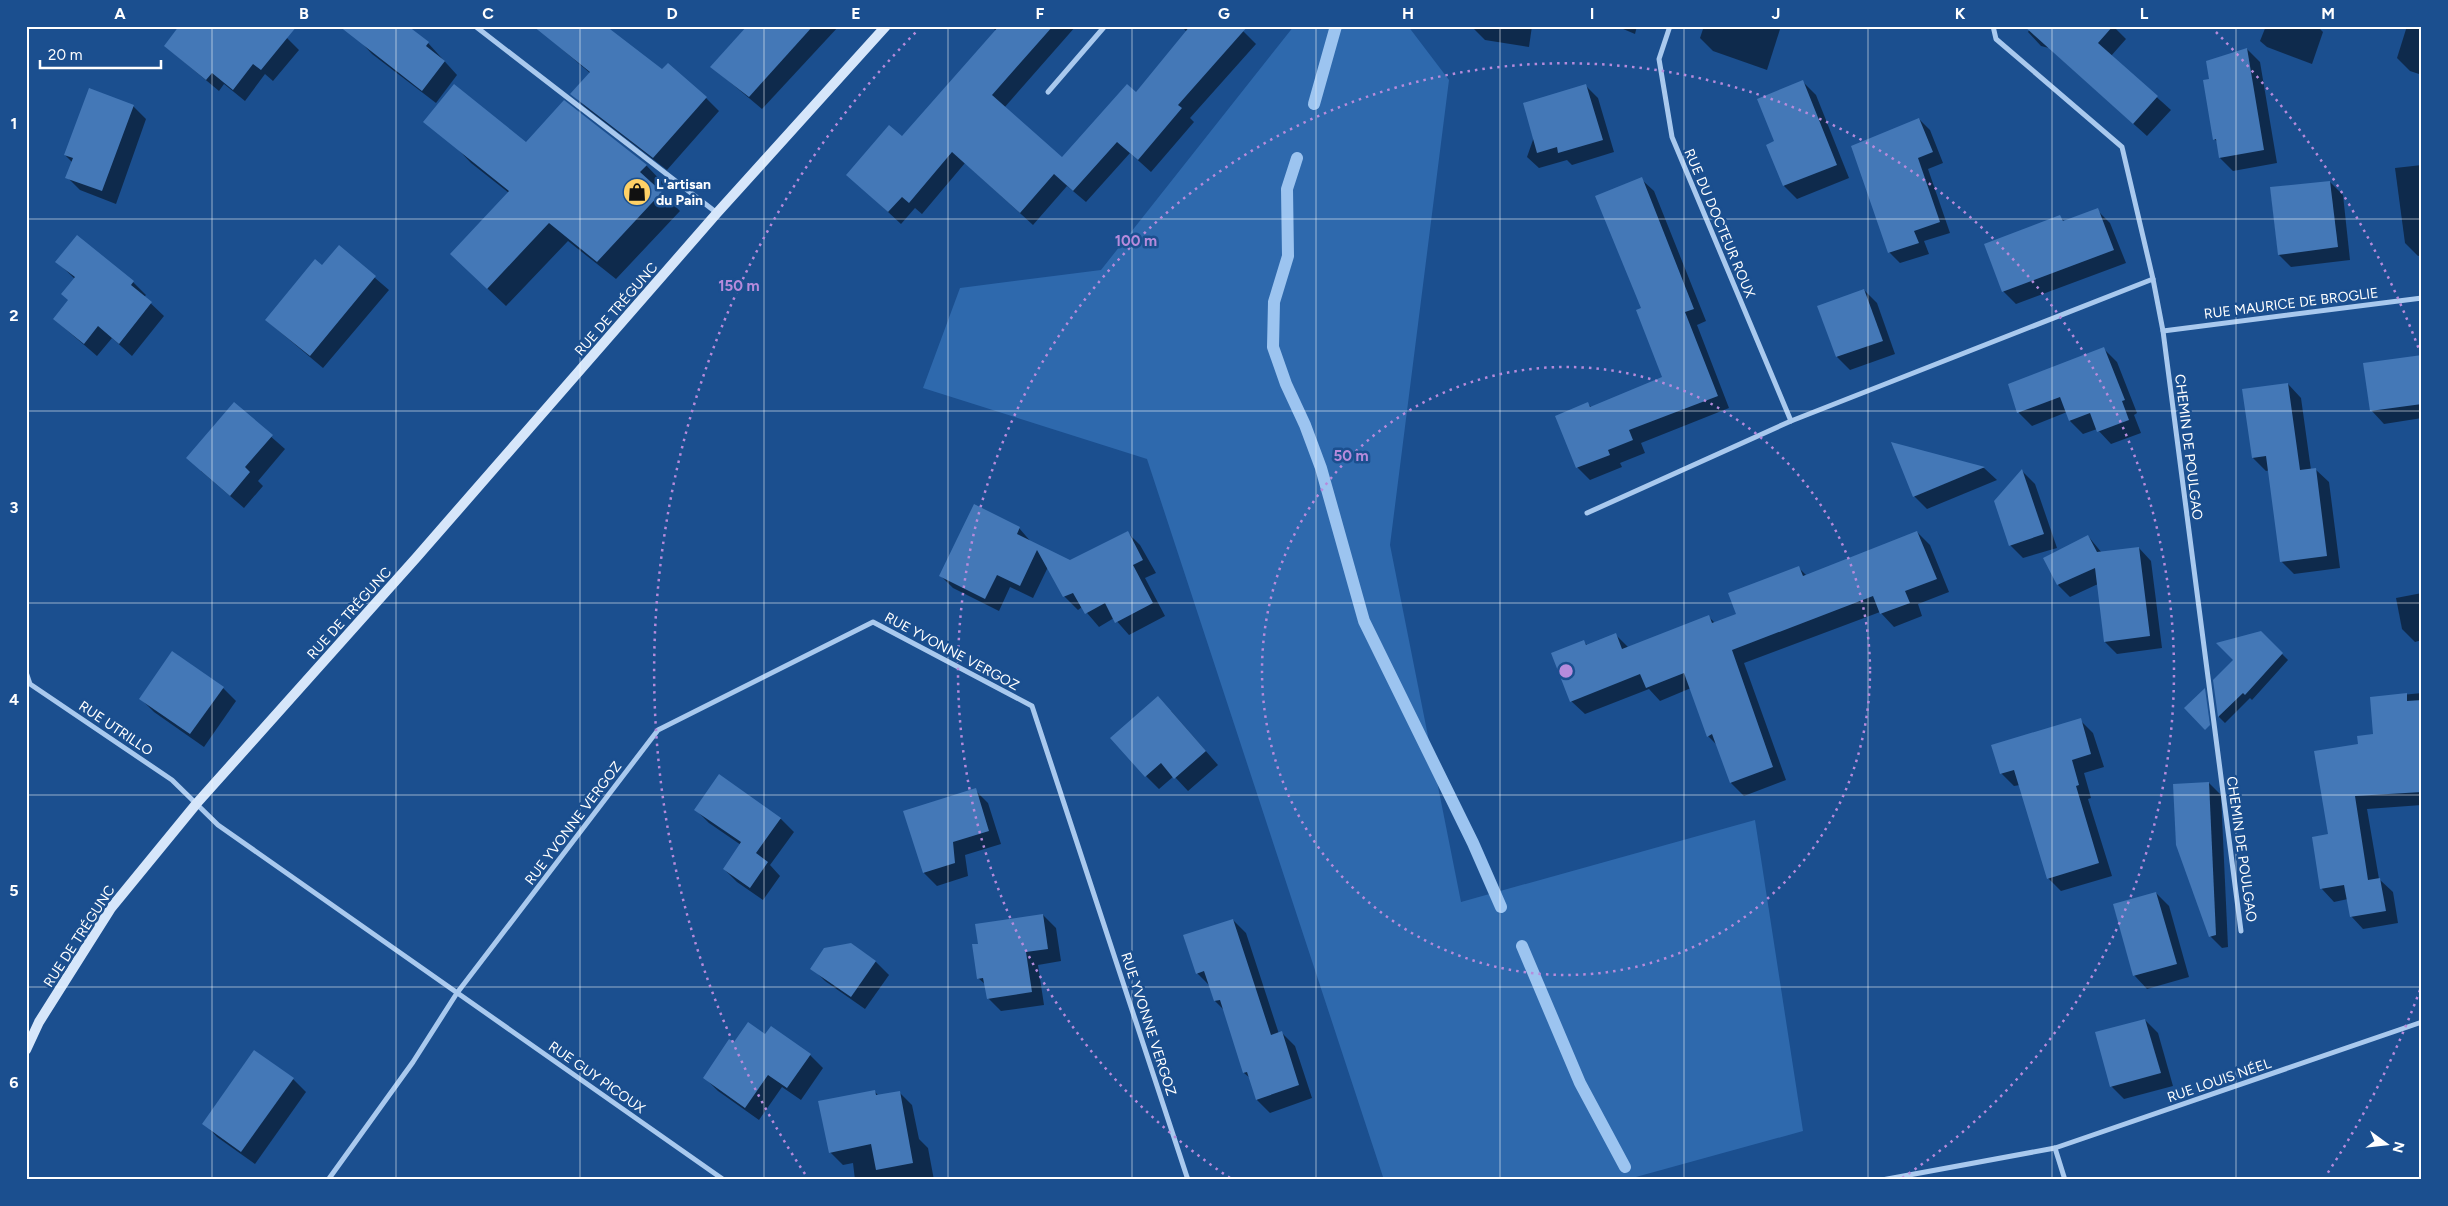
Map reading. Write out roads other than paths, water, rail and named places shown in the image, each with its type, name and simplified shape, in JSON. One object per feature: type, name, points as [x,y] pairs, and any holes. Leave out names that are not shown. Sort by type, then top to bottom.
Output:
[{"type":"main road","name":"RUE DE TRÉGUNC","points":[[26,1050],[39,1022],[111,908],[197,803],[416,558],[718,213],[886,26]]},
{"type":"street","points":[[474,26],[718,213]]},
{"type":"street","points":[[1048,92],[1105,26]]},
{"type":"street","name":"RUE DU DOCTEUR ROUX","points":[[1670,26],[1659,59],[1672,137],[1791,421]]},
{"type":"street","name":"CHEMIN DE POULGAO","points":[[1993,26],[1996,39],[2122,147],[2154,279],[2163,331],[2241,931]]},
{"type":"street","points":[[1587,513],[1791,421],[2154,279]]},
{"type":"street","name":"RUE MAURICE DE BROGLIE","points":[[2163,331],[2422,298]]},
{"type":"street","name":"RUE YVONNE VERGOZ","points":[[457,993],[658,730],[873,622],[1032,706],[1188,1180]]},
{"type":"street","name":"RUE UTRILLO","points":[[26,672],[30,684],[172,780],[197,803]]},
{"type":"street","name":"RUE GUY PICOUX","points":[[197,803],[218,825],[724,1180]]},
{"type":"street","points":[[328,1180],[413,1062],[457,993]]},
{"type":"street","name":"RUE LOUIS NÉEL","points":[[1882,1180],[2055,1148],[2422,1022]]},
{"type":"street","points":[[2055,1148],[2065,1180]]},
{"type":"waterway","points":[[1314,104],[1336,26]]},
{"type":"waterway","points":[[1297,158],[1287,189],[1288,256],[1274,302],[1273,347],[1286,384],[1305,425],[1321,468],[1364,621],[1473,843],[1501,907]]},
{"type":"waterway","points":[[1522,946],[1580,1083],[1625,1167]]},
{"type":"place","name":"L'artisan du Pain","points":[[637,192]]}]
